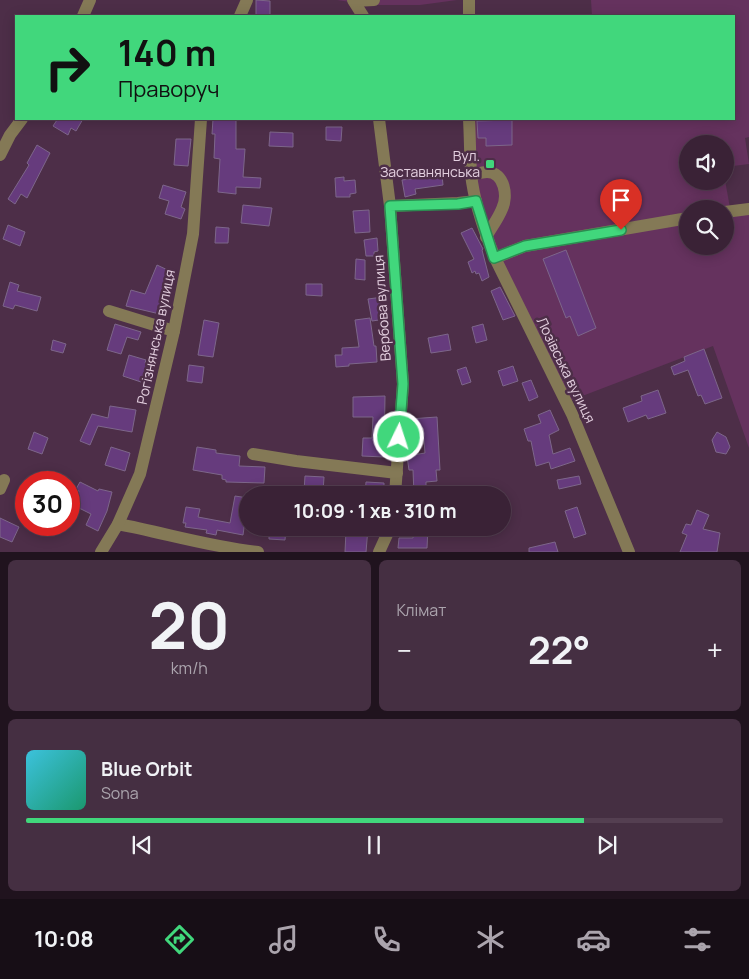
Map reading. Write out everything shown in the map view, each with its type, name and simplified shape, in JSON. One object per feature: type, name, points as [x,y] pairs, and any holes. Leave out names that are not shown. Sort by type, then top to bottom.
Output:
[{"type":"street","points":[[83,15],[90,0]]},
{"type":"street","points":[[240,15],[247,0]]},
{"type":"street","points":[[361,15],[353,1],[374,0]]},
{"type":"street","points":[[470,0],[470,15]]},
{"type":"street","points":[[0,155],[5,133],[21,120]]},
{"type":"street","name":"Рогізнянська вулиця","points":[[101,552],[118,524],[140,474],[174,332],[193,234],[202,120]]},
{"type":"street","name":"Вербова вулиця","points":[[379,120],[390,206],[403,384],[395,486]]},
{"type":"street","name":"Лозівська вулиця","points":[[469,120],[472,175],[476,201],[486,237],[494,258],[572,414],[629,552]]},
{"type":"street","points":[[472,175],[488,172],[496,174],[502,180],[505,198],[502,209],[486,237]]},
{"type":"street","points":[[390,206],[458,204],[476,201]]},
{"type":"street","points":[[734,211],[749,209]]},
{"type":"street","points":[[494,258],[525,246],[679,220]]},
{"type":"street","points":[[109,311],[174,332]]},
{"type":"street","points":[[254,454],[397,473]]},
{"type":"street","points":[[118,524],[233,549],[258,552]]},
{"type":"street","points":[[379,552],[386,536]]},
{"type":"shaded area","points":[[337,0],[457,0],[420,5],[370,5]]},
{"type":"shaded area","points":[[591,0],[749,0],[749,137],[745,138],[749,164],[734,166],[734,135],[679,135],[679,190],[727,190],[729,200],[679,200],[679,255],[734,255],[734,208],[749,206],[749,448],[713,346],[564,403],[474,208],[473,120],[735,120],[735,15],[592,15]]},
{"type":"building","points":[[256,0],[270,1],[270,15],[256,15]]},
{"type":"building","points":[[57,120],[82,120],[76,131],[71,128],[68,135],[53,126]]},
{"type":"building","points":[[213,120],[236,120],[236,149],[245,149],[243,177],[261,178],[260,188],[236,187],[236,194],[218,192],[220,159],[214,158],[215,134],[212,134]]},
{"type":"building","points":[[512,120],[512,145],[486,146],[486,138],[478,138],[477,121]]},
{"type":"building","points":[[326,127],[342,127],[341,141],[326,140]]},
{"type":"building","points":[[270,132],[293,133],[293,147],[269,146]]},
{"type":"building","points":[[176,139],[191,139],[188,166],[174,165]]},
{"type":"building","points":[[37,145],[50,153],[27,198],[21,194],[15,204],[8,199],[29,165],[27,163]]},
{"type":"building","points":[[442,175],[443,185],[415,189],[416,194],[405,197],[402,180]]},
{"type":"building","points":[[344,177],[344,181],[355,180],[356,193],[350,194],[350,197],[336,197],[335,178]]},
{"type":"building","points":[[163,185],[186,192],[181,207],[185,209],[181,219],[165,214],[169,201],[159,198]]},
{"type":"building","points":[[243,205],[272,208],[269,226],[241,223]]},
{"type":"building","points":[[369,210],[370,232],[355,233],[353,211]]},
{"type":"building","points":[[8,225],[25,232],[20,246],[3,239]]},
{"type":"building","points":[[216,227],[229,228],[228,243],[215,243]]},
{"type":"building","points":[[472,228],[483,249],[489,277],[482,281],[479,273],[476,274],[475,271],[472,273],[468,262],[474,259],[461,233]]},
{"type":"building","points":[[377,238],[378,251],[374,252],[374,256],[366,256],[364,240]]},
{"type":"building","points":[[566,250],[596,328],[578,336],[570,316],[566,318],[543,259]]},
{"type":"building","points":[[356,259],[365,260],[365,280],[355,279]]},
{"type":"building","points":[[157,265],[174,273],[163,298],[168,299],[164,315],[126,306],[131,290],[145,294]]},
{"type":"building","points":[[10,282],[19,285],[17,291],[41,297],[37,311],[15,305],[13,309],[3,306]]},
{"type":"building","points":[[306,284],[322,284],[322,296],[306,295]]},
{"type":"building","points":[[500,287],[515,316],[503,320],[491,291]]},
{"type":"building","points":[[383,297],[386,319],[372,321],[368,299]]},
{"type":"building","points":[[370,318],[374,346],[376,346],[377,362],[336,367],[335,355],[342,355],[342,348],[359,347],[355,320]]},
{"type":"building","points":[[204,320],[219,323],[213,357],[198,355]]},
{"type":"building","points":[[115,324],[141,332],[138,340],[127,337],[121,354],[107,350]]},
{"type":"building","points":[[483,324],[487,340],[476,343],[472,327]]},
{"type":"building","points":[[448,334],[451,350],[431,353],[428,338]]},
{"type":"building","points":[[53,340],[66,344],[63,353],[51,350]]},
{"type":"building","points":[[704,349],[722,398],[705,404],[701,395],[698,396],[688,370],[674,375],[671,367],[685,361],[684,357]]},
{"type":"building","points":[[129,355],[146,360],[145,363],[153,365],[150,375],[144,373],[141,382],[123,376]]},
{"type":"building","points":[[189,365],[204,367],[202,383],[187,381]]},
{"type":"building","points":[[513,366],[518,381],[503,386],[498,371]]},
{"type":"building","points":[[466,367],[471,382],[462,385],[457,370]]},
{"type":"building","points":[[531,380],[538,397],[529,401],[522,383]]},
{"type":"building","points":[[658,390],[666,413],[648,419],[646,415],[628,422],[623,408],[642,401],[641,396]]},
{"type":"building","points":[[385,396],[384,457],[362,456],[363,438],[372,438],[373,417],[353,417],[353,397]]},
{"type":"building","points":[[110,406],[136,410],[132,432],[98,426],[90,445],[80,441],[92,414],[108,418]]},
{"type":"building","points":[[550,410],[559,430],[549,435],[553,454],[570,448],[575,461],[551,469],[549,462],[536,466],[531,441],[528,441],[524,429],[541,423],[538,415]]},
{"type":"building","points":[[437,417],[440,470],[436,470],[437,481],[426,482],[426,486],[414,486],[413,470],[409,470],[407,456],[425,453],[423,428],[409,429],[409,419]]},
{"type":"building","points":[[34,432],[48,438],[42,454],[28,449]]},
{"type":"building","points":[[717,432],[726,437],[730,447],[726,454],[716,452],[712,440]]},
{"type":"building","points":[[111,447],[130,453],[125,471],[105,465]]},
{"type":"building","points":[[197,447],[216,450],[216,453],[240,456],[239,466],[265,467],[264,483],[226,482],[226,480],[222,479],[222,475],[193,470]]},
{"type":"building","points":[[305,476],[324,477],[323,486],[304,486]]},
{"type":"building","points":[[579,476],[581,484],[559,489],[557,480]]},
{"type":"building","points":[[80,482],[98,491],[99,489],[112,492],[107,511],[98,531],[86,525],[91,514],[80,508]]},
{"type":"building","points":[[366,482],[384,483],[384,486],[366,486]]},
{"type":"building","points":[[235,496],[239,497],[239,534],[217,530],[216,535],[206,533],[207,530],[185,527],[186,523],[183,523],[186,507],[200,509],[198,517],[230,523]]},
{"type":"building","points":[[577,507],[586,534],[574,538],[565,511]]},
{"type":"building","points":[[697,510],[709,515],[703,529],[720,533],[717,552],[680,552],[687,535],[682,533],[686,524],[691,525]]},
{"type":"building","points":[[0,518],[15,525],[15,536],[12,542],[0,537]]},
{"type":"building","points":[[269,536],[285,536],[285,540],[269,539]]},
{"type":"building","points":[[346,536],[367,536],[366,552],[345,552]]},
{"type":"building","points":[[413,536],[428,536],[427,548],[398,548],[399,538],[413,538]]},
{"type":"building","points":[[555,542],[558,552],[529,552],[529,548]]},
{"type":"place","name":"Вул. Заставнянська","points":[[490,164]]},
{"type":"route","points":[[399,437],[403,384],[390,206],[458,204],[476,201],[494,258],[525,246],[621,230]]}]
